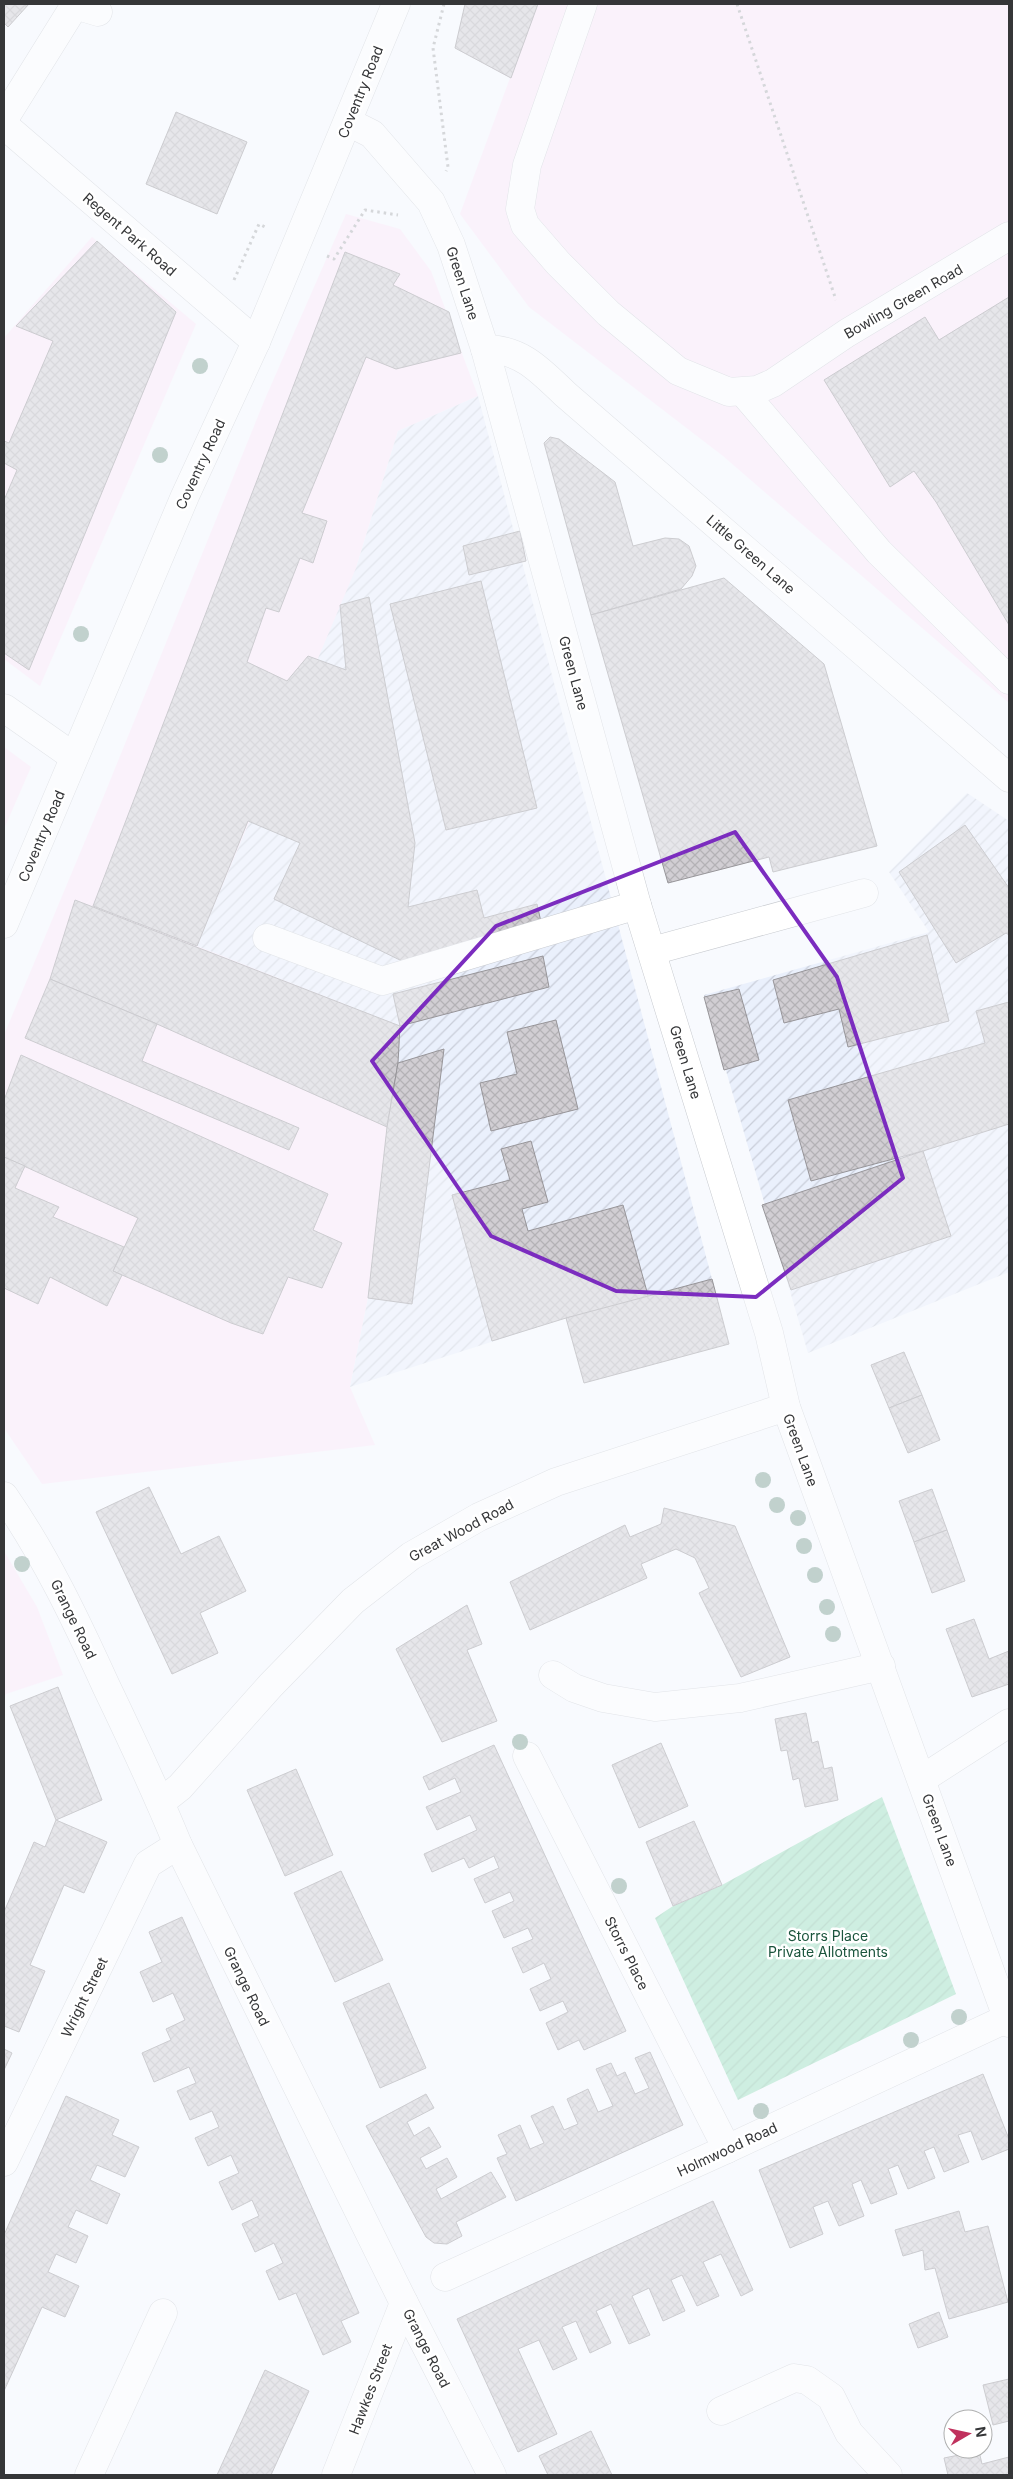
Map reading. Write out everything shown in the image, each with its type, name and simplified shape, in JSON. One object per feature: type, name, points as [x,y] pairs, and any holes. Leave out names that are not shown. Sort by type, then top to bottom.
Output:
[{"type":"street","name":"Coventry Road","points":[[4,924],[185,496],[256,342],[396,4]]},
{"type":"street","points":[[583,4],[528,165],[520,210],[525,225],[558,264],[608,313],[678,371],[729,392],[743,392],[880,552],[1009,680]]},
{"type":"street","points":[[4,119],[76,5],[98,12]]},
{"type":"street","name":"Green Lane","points":[[348,122],[372,134],[430,202],[451,245],[485,349],[637,905],[769,1333],[786,1407],[1008,2020]]},
{"type":"street","name":"Regent Park Road","points":[[4,125],[256,342]]},
{"type":"street","name":"Bowling Green Road","points":[[743,392],[757,390],[773,382],[847,333],[1009,236]]},
{"type":"street","name":"Little Green Lane","points":[[485,349],[503,349],[532,364],[1009,778]]},
{"type":"street","points":[[4,708],[74,757]]},
{"type":"street","points":[[652,951],[864,893]]},
{"type":"street","points":[[267,938],[382,982],[637,905]]},
{"type":"street","name":"Great Wood Road","points":[[161,1802],[180,1787],[271,1685],[354,1601],[411,1556],[479,1517],[556,1482],[786,1407]]},
{"type":"street","name":"Grange Road","points":[[4,1496],[23,1523],[61,1588],[161,1802],[178,1845],[404,2303],[492,2475]]},
{"type":"street","points":[[553,1676],[574,1688],[603,1698],[655,1707],[740,1698],[881,1666]]},
{"type":"street","points":[[922,1779],[1009,1723]]},
{"type":"street","name":"Storrs Place","points":[[527,1756],[727,2150]]},
{"type":"street","name":"Wright Street","points":[[4,2162],[148,1864],[178,1845]]},
{"type":"street","name":"Holmwood Road","points":[[445,2277],[727,2150],[1008,2020]]},
{"type":"street","name":"Hawkes Street","points":[[336,2475],[404,2303]]},
{"type":"street","points":[[89,2475],[163,2312]]},
{"type":"street","points":[[721,2411],[794,2378],[808,2380],[830,2397],[848,2433],[888,2475]]},
{"type":"path","points":[[220,311],[259,224],[334,259],[365,210],[402,216],[430,202],[448,167],[433,48],[444,4]]},
{"type":"path","points":[[737,4],[847,333]]},
{"type":"highlighted area","points":[[735,832],[837,977],[903,1178],[756,1297],[616,1291],[491,1236],[372,1061],[496,926]]},
{"type":"shaded area","points":[[465,4],[1009,4],[1009,703],[723,456],[529,307],[460,214],[510,78],[455,48]]},
{"type":"shaded area","points":[[346,214],[400,229],[431,271],[478,396],[398,431],[356,568],[400,1026],[398,1063],[387,1127],[368,1298],[350,1387],[375,1445],[42,1484],[4,1428],[4,1035],[103,798],[265,399]]},
{"type":"shaded area","points":[[92,237],[196,324],[40,686],[4,659],[4,338]]},
{"type":"shaded area","points":[[478,396],[712,1279],[649,1299],[566,1318],[350,1387],[368,1298],[387,1127],[398,1063],[400,1026],[197,946],[356,568],[398,431]]},
{"type":"shaded area","points":[[4,747],[31,767],[4,829]]},
{"type":"shaded area","points":[[967,793],[1009,821],[1009,1272],[808,1353],[704,995],[929,932],[889,872]]},
{"type":"shaded area","points":[[4,1551],[37,1607],[63,1675],[6,1694],[4,1699]]},
{"type":"green space","name":"Storrs Place Private Allotments","points":[[882,1797],[956,1994],[738,2100],[655,1918],[673,1906],[722,1885]]},
{"type":"building","points":[[4,4],[29,4],[8,27],[4,23]]},
{"type":"building","points":[[465,4],[538,4],[511,78],[455,48]]},
{"type":"building","points":[[176,112],[247,142],[217,214],[146,184]]},
{"type":"building","points":[[97,241],[176,312],[29,670],[4,653],[4,500],[17,470],[4,463],[4,441],[9,443],[53,341],[16,326]]},
{"type":"building","points":[[345,252],[400,274],[393,285],[449,312],[461,353],[396,369],[366,357],[302,513],[327,521],[313,563],[300,558],[279,612],[266,608],[247,662],[287,681],[308,656],[346,670],[340,605],[369,597],[415,843],[408,907],[477,890],[484,918],[537,904],[541,922],[402,961],[274,899],[300,843],[248,821],[197,946],[93,906]]},
{"type":"building","points":[[1009,297],[1009,625],[936,502],[914,471],[890,487],[824,380],[925,317],[939,340]]},
{"type":"building","points":[[550,437],[559,439],[615,482],[633,546],[665,538],[679,539],[689,546],[696,566],[692,576],[681,589],[591,615],[544,443]]},
{"type":"building","points":[[520,531],[526,561],[469,575],[463,546]]},
{"type":"building","points":[[724,578],[824,664],[877,846],[773,872],[769,857],[668,883],[591,615]]},
{"type":"building","points":[[481,581],[537,808],[446,830],[390,604]]},
{"type":"building","points":[[965,825],[1009,888],[1009,935],[1006,933],[956,963],[899,872]]},
{"type":"building","points":[[75,900],[400,1026],[398,1063],[387,1127],[157,1024],[50,979]]},
{"type":"building","points":[[927,935],[949,1021],[848,1047],[839,1009],[784,1023],[773,980]]},
{"type":"building","points":[[543,956],[549,987],[400,1026],[393,994]]},
{"type":"building","points":[[50,979],[157,1024],[142,1061],[299,1128],[289,1150],[25,1038]]},
{"type":"building","points":[[739,989],[759,1060],[724,1070],[704,997]]},
{"type":"building","points":[[1009,1002],[1009,1124],[923,1151],[811,1181],[788,1100],[985,1043],[976,1011]]},
{"type":"building","points":[[556,1020],[578,1109],[491,1131],[480,1083],[517,1074],[507,1032]]},
{"type":"building","points":[[444,1049],[412,1304],[368,1298],[387,1127],[398,1063]]},
{"type":"building","points":[[21,1055],[328,1194],[313,1230],[342,1243],[322,1288],[288,1277],[263,1334],[231,1323],[113,1271],[138,1218],[4,1157],[4,1100]]},
{"type":"building","points":[[531,1141],[548,1202],[522,1209],[528,1231],[623,1205],[649,1299],[566,1318],[492,1341],[452,1195],[510,1180],[501,1149]]},
{"type":"building","points":[[923,1151],[951,1236],[791,1290],[762,1205]]},
{"type":"building","points":[[4,1157],[25,1166],[15,1188],[59,1207],[53,1217],[124,1247],[113,1271],[122,1275],[107,1306],[50,1277],[38,1304],[4,1288]]},
{"type":"building","points":[[712,1279],[729,1344],[584,1383],[566,1318]]},
{"type":"building","points":[[904,1352],[922,1395],[889,1408],[871,1365]]},
{"type":"building","points":[[922,1395],[940,1440],[908,1453],[889,1408]]},
{"type":"building","points":[[149,1487],[181,1554],[219,1536],[246,1591],[200,1613],[218,1653],[172,1674],[96,1512]]},
{"type":"building","points":[[932,1489],[947,1530],[914,1542],[899,1501]]},
{"type":"building","points":[[664,1508],[735,1526],[790,1657],[741,1677],[699,1593],[709,1588],[695,1558],[676,1549],[641,1564],[647,1578],[530,1630],[510,1582],[625,1525],[630,1537],[661,1524]]},
{"type":"building","points":[[947,1530],[965,1581],[932,1593],[914,1542]]},
{"type":"building","points":[[467,1605],[482,1644],[467,1650],[497,1721],[442,1742],[396,1649]]},
{"type":"building","points":[[974,1619],[989,1659],[1009,1651],[1009,1684],[972,1697],[946,1629]]},
{"type":"building","points":[[58,1687],[102,1800],[56,1820],[10,1706]]},
{"type":"building","points":[[806,1713],[812,1743],[818,1741],[824,1769],[832,1767],[838,1800],[805,1807],[799,1778],[793,1780],[787,1750],[781,1751],[775,1719]]},
{"type":"building","points":[[661,1743],[688,1806],[639,1828],[612,1765]]},
{"type":"building","points":[[494,1745],[626,2031],[584,2050],[579,2040],[558,2050],[546,2023],[568,2012],[563,2001],[540,2011],[530,1989],[551,1979],[544,1963],[523,1973],[512,1948],[533,1939],[528,1928],[504,1938],[492,1911],[514,1901],[510,1892],[485,1903],[474,1879],[499,1868],[494,1856],[469,1868],[464,1858],[432,1872],[424,1854],[477,1830],[470,1815],[437,1830],[426,1807],[461,1792],[455,1778],[429,1790],[423,1777]]},
{"type":"building","points":[[296,1769],[333,1855],[285,1876],[247,1790]]},
{"type":"building","points":[[56,1820],[107,1842],[84,1893],[64,1885],[30,1965],[45,1971],[19,2032],[4,2026],[4,1912],[34,1842],[45,1847]]},
{"type":"building","points":[[694,1821],[722,1885],[673,1906],[646,1842]]},
{"type":"building","points":[[341,1871],[383,1960],[335,1982],[294,1893]]},
{"type":"building","points":[[182,1917],[359,2313],[341,2321],[351,2342],[323,2355],[296,2293],[279,2300],[266,2271],[283,2263],[274,2243],[255,2252],[242,2224],[259,2216],[252,2200],[232,2210],[219,2182],[239,2173],[231,2155],[208,2166],[195,2138],[219,2127],[212,2111],[190,2120],[177,2091],[196,2083],[189,2067],[154,2082],[142,2053],[171,2040],[166,2029],[185,2020],[173,1993],[153,2002],[140,1972],[162,1962],[149,1932]]},
{"type":"building","points":[[389,1983],[426,2068],[380,2088],[343,2003]]},
{"type":"building","points":[[4,2049],[12,2053],[4,2070]]},
{"type":"building","points":[[650,2052],[683,2125],[516,2201],[497,2158],[507,2154],[498,2135],[520,2125],[530,2149],[544,2143],[531,2116],[553,2106],[564,2130],[578,2124],[567,2099],[588,2089],[598,2112],[613,2106],[596,2069],[611,2063],[617,2076],[625,2072],[635,2094],[649,2088],[635,2058]]},
{"type":"building","points":[[983,2074],[1009,2139],[1009,2149],[982,2160],[971,2131],[958,2135],[969,2162],[944,2172],[934,2147],[924,2151],[935,2178],[908,2189],[898,2165],[888,2169],[897,2194],[871,2204],[861,2180],[852,2184],[864,2216],[839,2226],[828,2201],[813,2207],[823,2234],[790,2248],[759,2170]]},
{"type":"building","points":[[426,2094],[434,2108],[407,2122],[414,2136],[429,2127],[441,2147],[420,2158],[426,2169],[447,2158],[457,2177],[436,2189],[441,2199],[491,2172],[506,2197],[456,2222],[462,2236],[447,2244],[434,2243],[426,2237],[366,2126]]},
{"type":"building","points":[[66,2096],[119,2120],[112,2135],[139,2147],[125,2177],[97,2165],[90,2180],[120,2194],[107,2224],[76,2210],[68,2227],[88,2236],[76,2263],[56,2254],[48,2272],[79,2286],[65,2317],[42,2307],[4,2391],[4,2235]]},
{"type":"building","points":[[713,2201],[753,2290],[741,2296],[721,2254],[703,2262],[719,2296],[697,2306],[682,2275],[671,2280],[685,2311],[663,2321],[649,2288],[632,2296],[650,2335],[629,2344],[611,2304],[596,2311],[611,2343],[590,2353],[576,2321],[562,2327],[577,2359],[553,2370],[539,2340],[518,2349],[557,2434],[518,2452],[457,2319]]},
{"type":"building","points":[[959,2211],[965,2232],[988,2226],[1008,2302],[949,2319],[935,2268],[925,2270],[923,2250],[903,2256],[895,2230]]},
{"type":"building","points":[[939,2312],[948,2337],[918,2348],[909,2324]]},
{"type":"building","points":[[265,2370],[309,2391],[271,2475],[217,2475]]},
{"type":"building","points":[[1009,2379],[1009,2421],[993,2425],[993,2409],[989,2409],[983,2385]]},
{"type":"building","points":[[591,2431],[612,2475],[548,2475],[539,2456]]},
{"type":"building","points":[[1009,2457],[1009,2475],[948,2475],[944,2459],[981,2459],[982,2464]]}]
